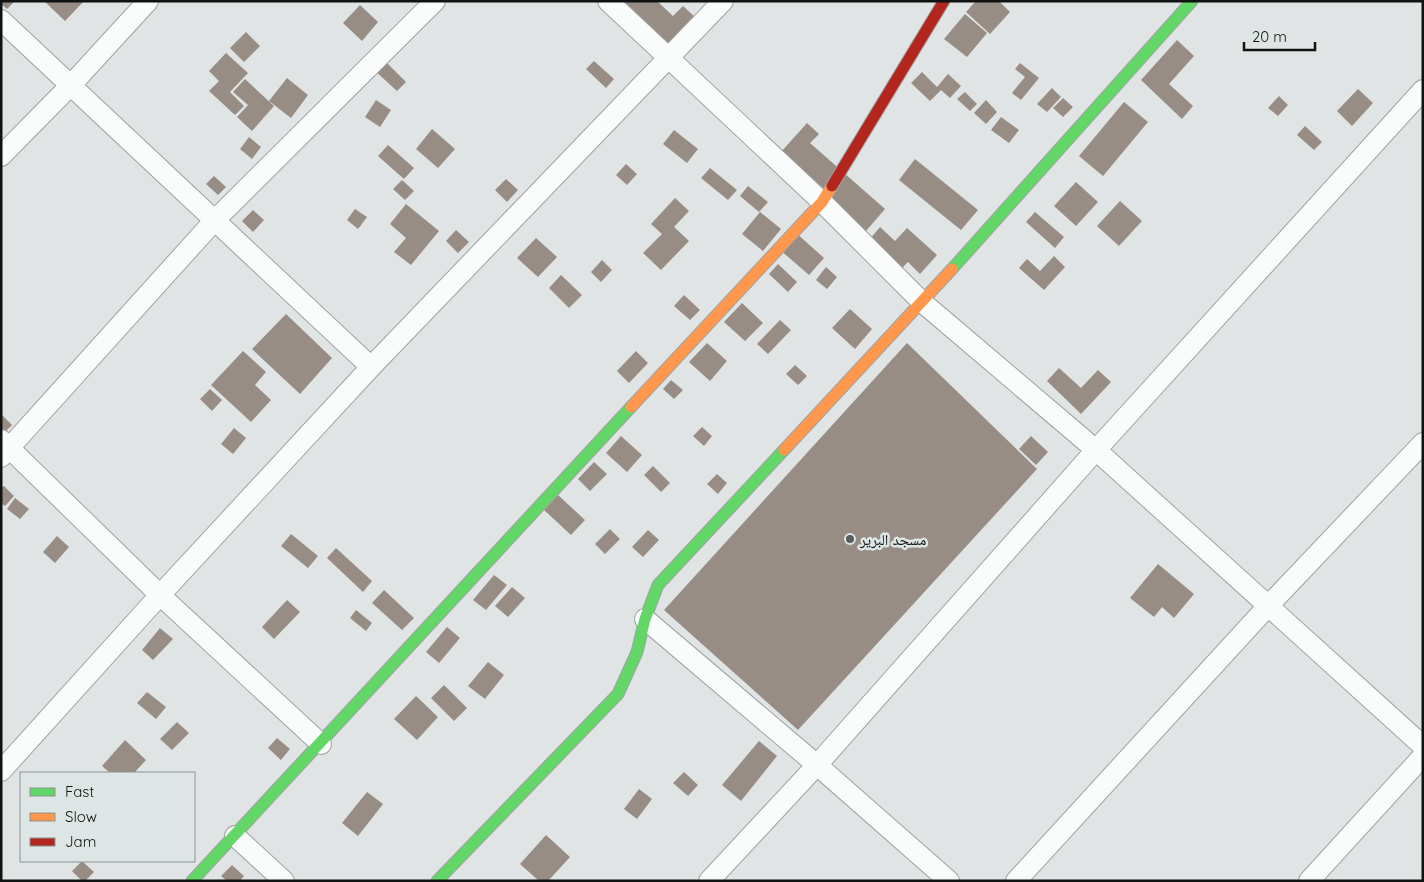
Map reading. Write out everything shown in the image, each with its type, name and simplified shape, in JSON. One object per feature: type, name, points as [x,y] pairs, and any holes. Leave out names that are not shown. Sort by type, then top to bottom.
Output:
[{"type":"street","points":[[1,156],[71,85],[148,1]]},
{"type":"street","points":[[321,744],[4,448],[214,221],[435,1]]},
{"type":"street","points":[[608,1],[822,202],[922,302],[1096,450],[1423,746]]},
{"type":"street","points":[[1,771],[160,595],[371,367],[722,1]]},
{"type":"street","points":[[192,881],[822,202],[944,1]]},
{"type":"street","points":[[437,881],[618,694],[637,652],[645,619],[658,584],[922,302],[1192,1]]},
{"type":"street","points":[[1,20],[371,367]]},
{"type":"street","points":[[710,881],[817,765],[1096,450],[1423,90]]},
{"type":"street","points":[[1016,881],[1268,606],[1423,443]]},
{"type":"street","points":[[645,619],[817,765],[949,881]]},
{"type":"street","points":[[1309,881],[1423,756]]},
{"type":"street","points":[[235,836],[284,881]]},
{"type":"building","points":[[1,1],[15,1],[7,9],[1,4]]},
{"type":"building","points":[[44,1],[84,1],[65,21]]},
{"type":"building","points":[[619,1],[657,1],[673,16],[683,6],[696,18],[668,48]]},
{"type":"building","points":[[976,1],[999,1],[1010,12],[990,34],[966,12]]},
{"type":"building","points":[[360,5],[378,22],[362,41],[343,23]]},
{"type":"building","points":[[965,14],[987,33],[967,57],[944,39]]},
{"type":"building","points":[[246,32],[260,46],[244,62],[230,48]]},
{"type":"building","points":[[1177,40],[1194,56],[1169,84],[1193,106],[1182,119],[1141,80]]},
{"type":"building","points":[[226,53],[248,73],[230,92],[244,106],[235,115],[209,91],[219,81],[209,71]]},
{"type":"building","points":[[383,59],[406,82],[397,91],[373,69]]},
{"type":"building","points":[[594,61],[614,79],[606,88],[586,69]]},
{"type":"building","points":[[1020,63],[1039,78],[1021,100],[1012,93],[1025,77],[1015,69]]},
{"type":"building","points":[[922,72],[937,87],[948,74],[961,86],[950,98],[941,90],[930,101],[911,83]]},
{"type":"building","points":[[287,78],[308,95],[291,118],[269,101]]},
{"type":"building","points":[[245,79],[274,106],[252,131],[237,117],[248,105],[233,92]]},
{"type":"building","points":[[1052,88],[1061,97],[1047,112],[1037,104]]},
{"type":"building","points":[[1358,89],[1373,103],[1352,126],[1337,111]]},
{"type":"building","points":[[965,92],[977,104],[970,111],[957,99]]},
{"type":"building","points":[[1279,96],[1288,105],[1278,116],[1268,108]]},
{"type":"building","points":[[1063,98],[1073,107],[1063,117],[1053,108]]},
{"type":"building","points":[[376,100],[391,110],[380,127],[365,117]]},
{"type":"building","points":[[986,100],[997,112],[986,124],[974,113]]},
{"type":"building","points":[[1124,102],[1148,122],[1103,176],[1079,156]]},
{"type":"building","points":[[1001,117],[1019,130],[1009,143],[991,130]]},
{"type":"building","points":[[807,123],[819,134],[810,143],[885,209],[866,231],[781,152]]},
{"type":"building","points":[[1305,126],[1322,142],[1314,150],[1297,135]]},
{"type":"building","points":[[432,129],[455,149],[438,168],[416,149]]},
{"type":"building","points":[[674,130],[698,149],[687,163],[663,144]]},
{"type":"building","points":[[249,137],[261,147],[252,159],[240,149]]},
{"type":"building","points":[[388,145],[414,168],[404,179],[378,156]]},
{"type":"building","points":[[915,159],[978,210],[961,230],[899,180]]},
{"type":"building","points":[[626,164],[637,174],[627,185],[616,175]]},
{"type":"building","points":[[710,168],[737,190],[728,200],[701,178]]},
{"type":"building","points":[[214,176],[226,187],[218,195],[206,184]]},
{"type":"building","points":[[506,179],[518,190],[507,202],[495,190]]},
{"type":"building","points":[[402,180],[414,191],[405,200],[393,189]]},
{"type":"building","points":[[1076,182],[1098,202],[1076,226],[1054,206]]},
{"type":"building","points":[[748,186],[768,202],[759,212],[740,196]]},
{"type":"building","points":[[675,198],[689,211],[674,227],[689,241],[661,270],[643,253],[662,234],[651,224]]},
{"type":"building","points":[[1120,201],[1142,221],[1119,246],[1097,226]]},
{"type":"building","points":[[406,204],[439,231],[411,265],[394,252],[406,238],[390,224]]},
{"type":"building","points":[[355,209],[367,217],[358,229],[347,220]]},
{"type":"building","points":[[253,210],[264,220],[253,232],[242,221]]},
{"type":"building","points":[[760,212],[781,229],[763,251],[742,234]]},
{"type":"building","points":[[1035,212],[1064,237],[1055,248],[1026,222]]},
{"type":"building","points":[[880,227],[895,241],[907,228],[937,255],[920,274],[908,262],[902,268],[870,239]]},
{"type":"building","points":[[456,230],[469,242],[458,253],[446,241]]},
{"type":"building","points":[[795,232],[824,258],[809,275],[779,249]]},
{"type":"building","points":[[536,238],[557,257],[538,277],[517,258]]},
{"type":"building","points":[[1054,256],[1065,267],[1044,290],[1019,268],[1027,259],[1040,271]]},
{"type":"building","points":[[602,260],[612,270],[601,282],[591,272]]},
{"type":"building","points":[[778,264],[797,282],[788,292],[769,274]]},
{"type":"building","points":[[826,267],[837,277],[827,289],[816,280]]},
{"type":"building","points":[[561,275],[582,295],[569,308],[549,288]]},
{"type":"building","points":[[684,295],[700,310],[690,320],[674,306]]},
{"type":"building","points":[[742,303],[763,323],[745,341],[724,322]]},
{"type":"building","points":[[850,309],[872,329],[855,349],[832,328]]},
{"type":"building","points":[[286,314],[332,358],[300,394],[252,349]]},
{"type":"building","points":[[780,320],[791,330],[768,354],[757,344]]},
{"type":"building","points":[[707,343],[727,361],[710,381],[689,362]]},
{"type":"building","name":"مسجد البرير","points":[[907,343],[1037,469],[798,730],[664,610]]},
{"type":"building","points":[[243,351],[266,372],[255,385],[271,400],[251,422],[211,385]]},
{"type":"building","points":[[636,351],[648,363],[629,383],[617,371]]},
{"type":"building","points":[[795,365],[807,376],[798,385],[786,374]]},
{"type":"building","points":[[1059,368],[1081,388],[1098,370],[1111,382],[1081,414],[1047,381]]},
{"type":"building","points":[[671,380],[683,390],[674,399],[663,389]]},
{"type":"building","points":[[210,389],[222,400],[212,411],[200,399]]},
{"type":"building","points":[[1,414],[12,425],[1,436]]},
{"type":"building","points":[[702,427],[712,436],[704,446],[693,436]]},
{"type":"building","points":[[234,428],[246,438],[233,454],[221,444]]},
{"type":"building","points":[[621,436],[642,455],[627,472],[606,453]]},
{"type":"building","points":[[1031,436],[1048,452],[1036,465],[1019,449]]},
{"type":"building","points":[[594,462],[607,474],[590,491],[578,479]]},
{"type":"building","points":[[653,466],[670,483],[661,492],[644,475]]},
{"type":"building","points":[[717,474],[727,483],[718,494],[707,484]]},
{"type":"building","points":[[4,486],[14,496],[5,506],[1,503],[1,488]]},
{"type":"building","points":[[558,495],[585,520],[571,535],[544,510]]},
{"type":"building","points":[[15,498],[29,509],[20,519],[7,509]]},
{"type":"building","points":[[610,529],[620,539],[605,554],[595,544]]},
{"type":"building","points":[[648,530],[659,540],[643,557],[632,547]]},
{"type":"building","points":[[291,534],[318,556],[308,568],[281,546]]},
{"type":"building","points":[[57,536],[69,547],[55,563],[43,552]]},
{"type":"building","points":[[336,548],[372,581],[363,592],[327,558]]},
{"type":"building","points":[[1158,564],[1194,594],[1174,618],[1162,607],[1154,617],[1130,598]]},
{"type":"building","points":[[494,575],[507,585],[486,610],[473,600]]},
{"type":"building","points":[[512,587],[525,598],[508,617],[495,606]]},
{"type":"building","points":[[384,590],[414,618],[402,630],[372,603]]},
{"type":"building","points":[[287,600],[300,612],[274,639],[262,627]]},
{"type":"building","points":[[356,610],[372,623],[366,631],[350,618]]},
{"type":"building","points":[[447,627],[460,638],[439,663],[426,652]]},
{"type":"building","points":[[160,628],[173,639],[153,660],[142,650]]},
{"type":"building","points":[[488,662],[504,675],[485,699],[468,686]]},
{"type":"building","points":[[444,685],[467,708],[454,721],[431,698]]},
{"type":"building","points":[[147,692],[166,707],[156,719],[137,703]]},
{"type":"building","points":[[416,696],[438,717],[417,740],[394,719]]},
{"type":"building","points":[[177,722],[189,733],[172,750],[160,739]]},
{"type":"building","points":[[277,738],[290,749],[281,760],[268,748]]},
{"type":"building","points":[[125,740],[146,760],[135,772],[109,772],[102,766]]},
{"type":"building","points":[[759,741],[777,756],[741,801],[722,785]]},
{"type":"building","points":[[684,772],[698,785],[688,796],[673,783]]},
{"type":"building","points":[[639,789],[652,799],[637,819],[624,809]]},
{"type":"building","points":[[367,792],[383,804],[358,836],[342,823]]},
{"type":"building","points":[[546,835],[570,857],[548,881],[539,881],[520,864]]},
{"type":"building","points":[[83,862],[94,872],[85,881],[82,881],[72,871]]},
{"type":"building","points":[[232,865],[244,876],[240,881],[227,881],[221,876]]},
{"type":"traffic: fast","points":[[952,269],[1192,1]]},
{"type":"traffic: fast","points":[[192,881],[631,407]]},
{"type":"traffic: fast","points":[[437,881],[618,694],[637,652],[645,619],[658,585],[784,450]]},
{"type":"traffic: slow","points":[[631,407],[822,202],[832,186]]},
{"type":"traffic: slow","points":[[784,450],[952,269]]},
{"type":"traffic: jam","points":[[832,186],[944,1]]},
{"type":"place","name":"مسجد البرير","points":[[850,539]]}]
